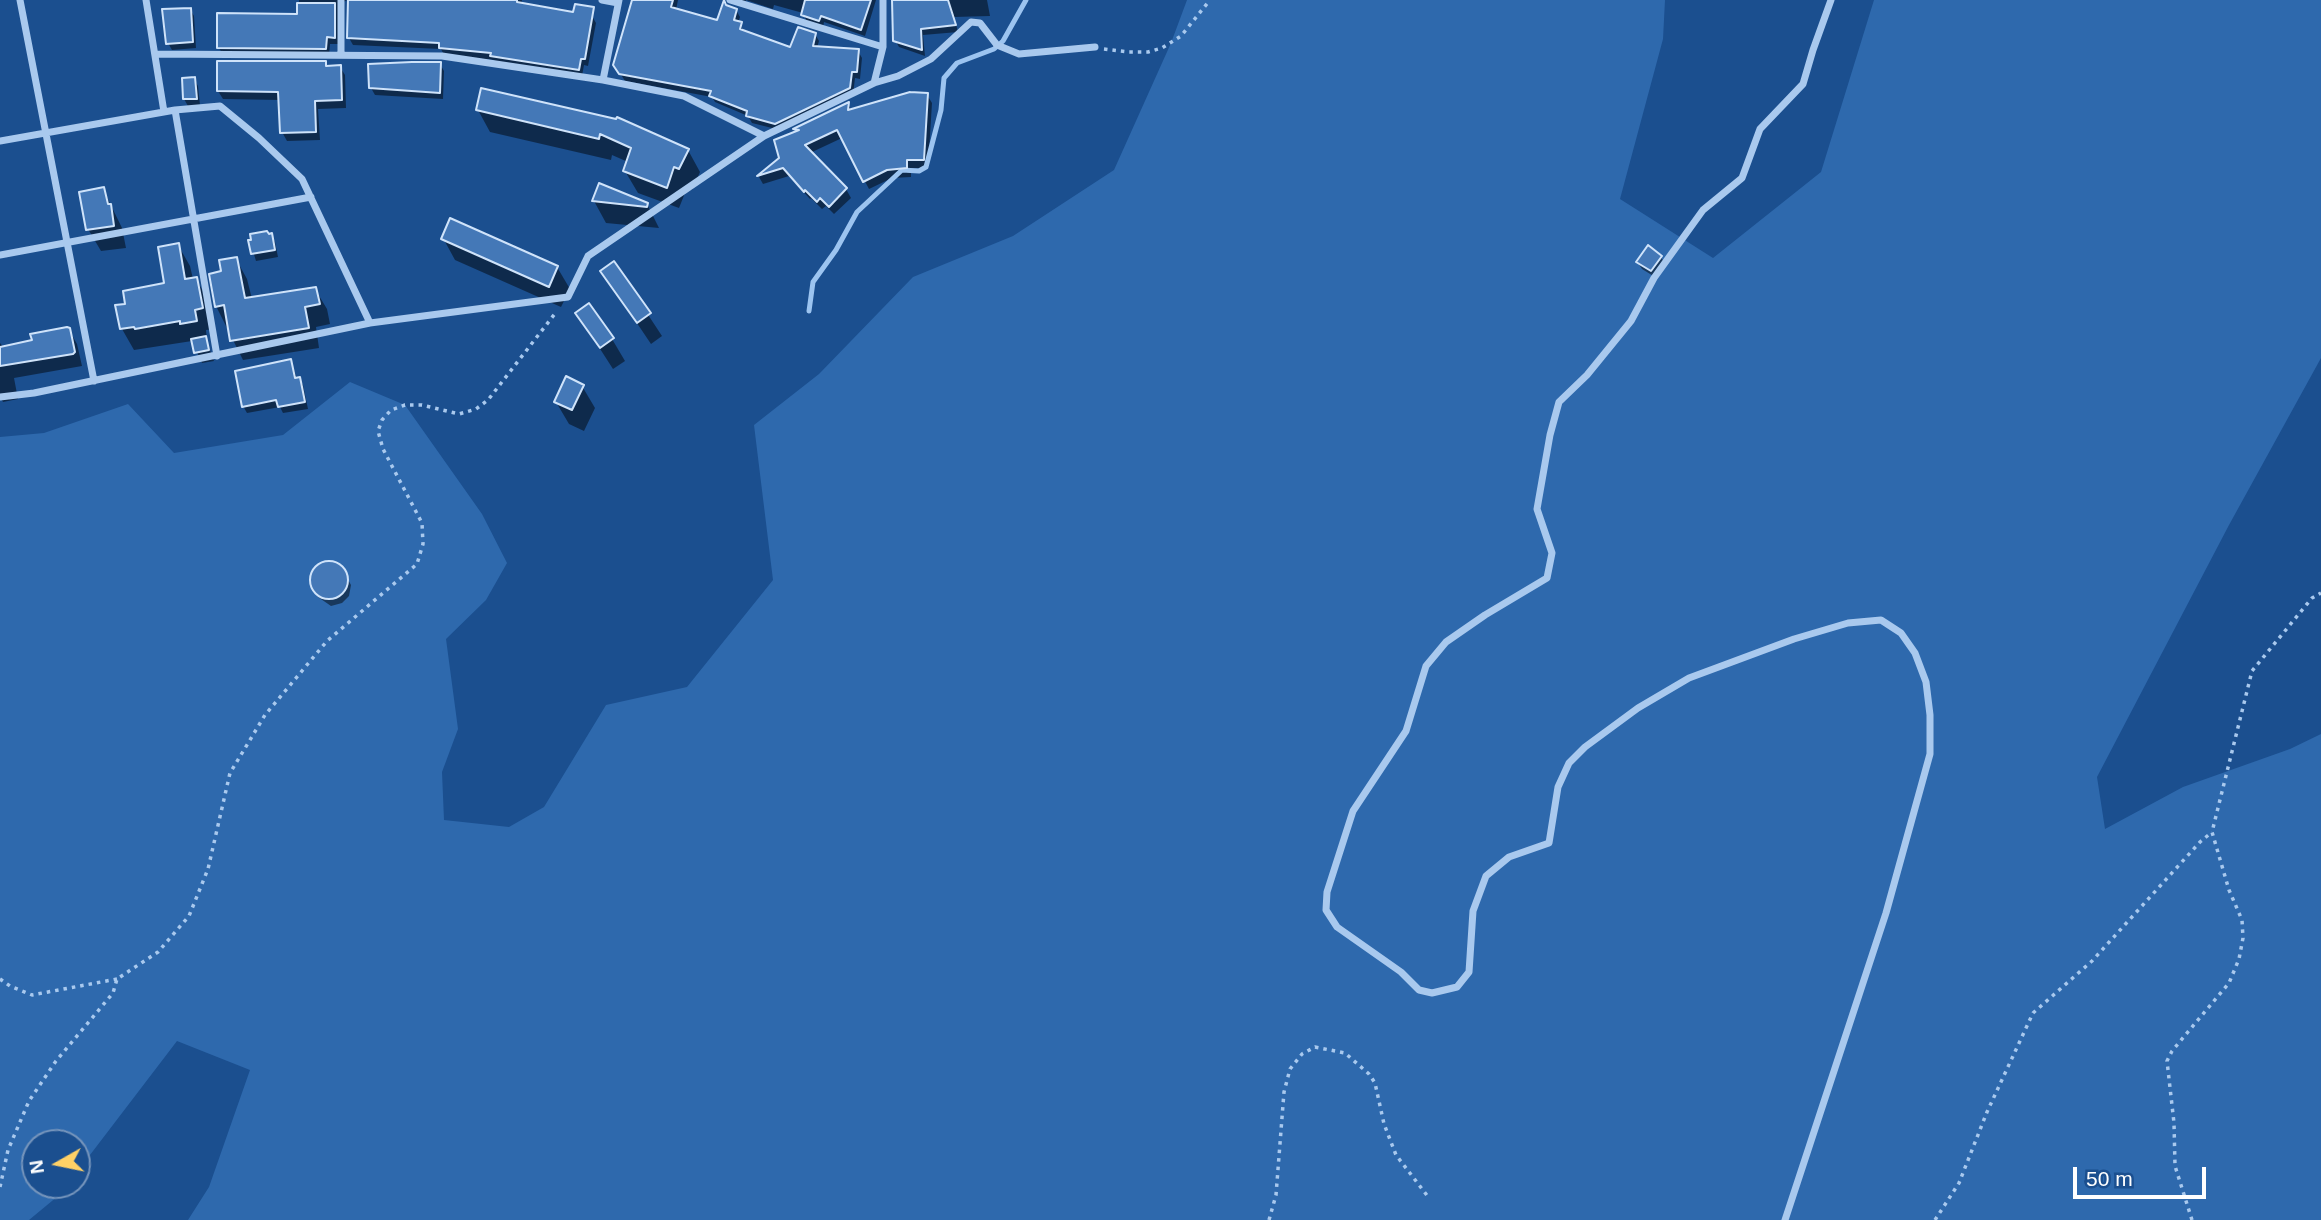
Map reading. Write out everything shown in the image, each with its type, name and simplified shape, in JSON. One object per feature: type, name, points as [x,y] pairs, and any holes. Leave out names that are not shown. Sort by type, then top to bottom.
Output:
[{"type":"street","points":[[20,0],[94,381]]},
{"type":"street","points":[[146,0],[164,112]]},
{"type":"street","points":[[341,0],[341,54]]},
{"type":"street","points":[[602,0],[618,1],[603,80]]},
{"type":"street","points":[[730,0],[883,47]]},
{"type":"street","points":[[874,83],[883,47],[883,0]]},
{"type":"street","points":[[1785,1220],[1886,913],[1930,754],[1930,715],[1926,682],[1915,653],[1901,633],[1881,620],[1848,623],[1794,639],[1689,678],[1638,708],[1586,747],[1569,763],[1558,787],[1549,843],[1509,858],[1486,877],[1473,911],[1469,972],[1457,987],[1432,993],[1419,990],[1402,972],[1337,927],[1326,910],[1328,892],[1353,811],[1406,731],[1426,666],[1446,642],[1547,578],[1552,553],[1537,509],[1550,435],[1559,402],[1587,375],[1631,321],[1654,278],[1703,210],[1742,178],[1760,129],[1803,84],[1830,0]]},
{"type":"street","points":[[0,397],[94,381],[370,323],[568,298],[588,256],[764,136],[931,59],[971,22],[980,23],[997,45],[1018,54],[1095,47]]},
{"type":"street","points":[[155,54],[442,56],[603,80],[684,96],[764,136]]},
{"type":"street","points":[[0,141],[175,110],[220,106],[302,179],[370,323]]},
{"type":"street","points":[[175,110],[217,356]]},
{"type":"street","points":[[0,255],[311,197]]},
{"type":"path","points":[[1095,47],[1128,52],[1147,52],[1163,48],[1181,36],[1210,0]]},
{"type":"path","points":[[0,979],[32,995],[117,979],[158,952],[189,916],[208,869],[230,774],[265,715],[327,640],[417,564],[423,544],[422,523],[383,449],[378,431],[383,420],[391,410],[405,405],[422,405],[460,414],[476,409],[488,400],[568,298]]},
{"type":"path","points":[[2192,1220],[2175,1166],[2174,1122],[2167,1061],[2172,1051],[2230,983],[2243,938],[2242,920],[2229,890],[2212,832],[2252,671],[2312,598],[2321,593]]},
{"type":"path","points":[[1935,1220],[1959,1183],[1987,1112],[2033,1013],[2092,961],[2212,832]]},
{"type":"path","points":[[0,1187],[8,1150],[29,1101],[56,1061],[113,993],[117,979]]},
{"type":"path","points":[[1269,1220],[1276,1195],[1284,1092],[1290,1069],[1302,1054],[1315,1046],[1345,1053],[1369,1073],[1396,1156],[1429,1198]]},
{"type":"shaded area","points":[[1187,0],[1665,0],[1663,39],[1620,199],[1713,258],[1821,172],[1874,0],[2321,0],[2321,358],[2229,525],[2097,777],[2105,829],[2183,787],[2290,749],[2321,734],[2321,1220],[188,1220],[209,1187],[250,1070],[177,1041],[91,1154],[91,1129],[21,1129],[21,1199],[54,1199],[29,1220],[0,1220],[0,437],[44,433],[128,404],[174,453],[283,435],[350,382],[405,405],[482,514],[507,563],[486,600],[446,639],[458,729],[442,772],[444,820],[509,827],[544,807],[606,705],[687,687],[773,580],[754,425],[819,374],[913,277],[1013,236],[1114,170],[1171,43]]},
{"type":"building","points":[[348,0],[517,0],[573,12],[575,4],[594,7],[585,59],[581,59],[579,70],[490,56],[491,53],[439,48],[439,43],[347,38]]},
{"type":"building","points":[[632,0],[673,0],[671,7],[717,20],[724,0],[726,5],[737,9],[734,20],[742,22],[740,29],[790,47],[798,27],[816,33],[813,46],[859,49],[857,72],[852,72],[850,88],[775,124],[746,116],[747,111],[709,96],[711,91],[619,74],[613,65]]},
{"type":"building","points":[[805,0],[871,0],[861,30],[821,16],[819,21],[801,15]]},
{"type":"building","points":[[892,0],[948,0],[956,25],[921,29],[922,50],[893,41]]},
{"type":"building","points":[[297,3],[335,3],[335,38],[327,37],[326,49],[217,48],[217,13],[297,14]]},
{"type":"building","points":[[191,8],[193,42],[166,44],[162,9]]},
{"type":"building","points":[[217,61],[326,61],[326,66],[341,65],[342,100],[315,101],[316,132],[280,133],[278,92],[217,91]]},
{"type":"building","points":[[441,62],[440,93],[369,88],[368,64]]},
{"type":"building","points":[[195,77],[197,99],[183,99],[182,78]]},
{"type":"building","points":[[481,88],[616,119],[617,117],[689,149],[679,169],[674,167],[667,188],[623,171],[631,148],[600,134],[599,139],[476,110]]},
{"type":"building","points":[[910,92],[928,93],[924,160],[907,160],[907,168],[887,170],[863,182],[837,130],[805,145],[847,188],[829,207],[820,198],[817,202],[805,190],[804,192],[783,168],[757,176],[779,158],[774,140],[799,130],[793,129],[849,102],[848,110]]},
{"type":"building","points":[[599,183],[648,203],[647,207],[592,201]]},
{"type":"building","points":[[104,187],[108,204],[111,204],[114,226],[86,230],[79,192]]},
{"type":"building","points":[[450,218],[558,266],[549,287],[441,239]]},
{"type":"building","points":[[267,231],[272,233],[275,250],[251,254],[248,240],[251,240],[250,234]]},
{"type":"building","points":[[179,243],[185,279],[197,277],[203,308],[195,310],[197,321],[120,329],[115,305],[125,304],[123,291],[164,283],[158,247]]},
{"type":"building","points":[[1648,245],[1662,256],[1651,271],[1636,262]]},
{"type":"building","points":[[237,257],[245,298],[316,287],[320,304],[305,307],[309,328],[230,341],[224,305],[215,307],[209,274],[221,271],[219,260]]},
{"type":"building","points":[[614,261],[651,313],[637,323],[600,271]]},
{"type":"building","points":[[589,303],[614,338],[600,348],[575,313]]},
{"type":"building","points":[[70,328],[75,352],[73,354],[0,366],[0,347],[32,340],[30,334]]},
{"type":"building","points":[[206,336],[209,350],[194,353],[191,339]]},
{"type":"building","points":[[291,359],[295,378],[300,377],[305,402],[278,407],[276,400],[242,407],[235,371]]},
{"type":"building","points":[[566,376],[584,385],[572,410],[554,402]]},
{"type":"building","points":[[329,561],[342,567],[348,580],[342,593],[329,599],[316,593],[310,580],[316,567]]},
{"type":"waterway","points":[[809,311],[813,282],[836,250],[857,212],[902,170],[919,171],[926,167],[941,110],[944,78],[957,63],[994,49],[1003,41],[1026,0]]}]
